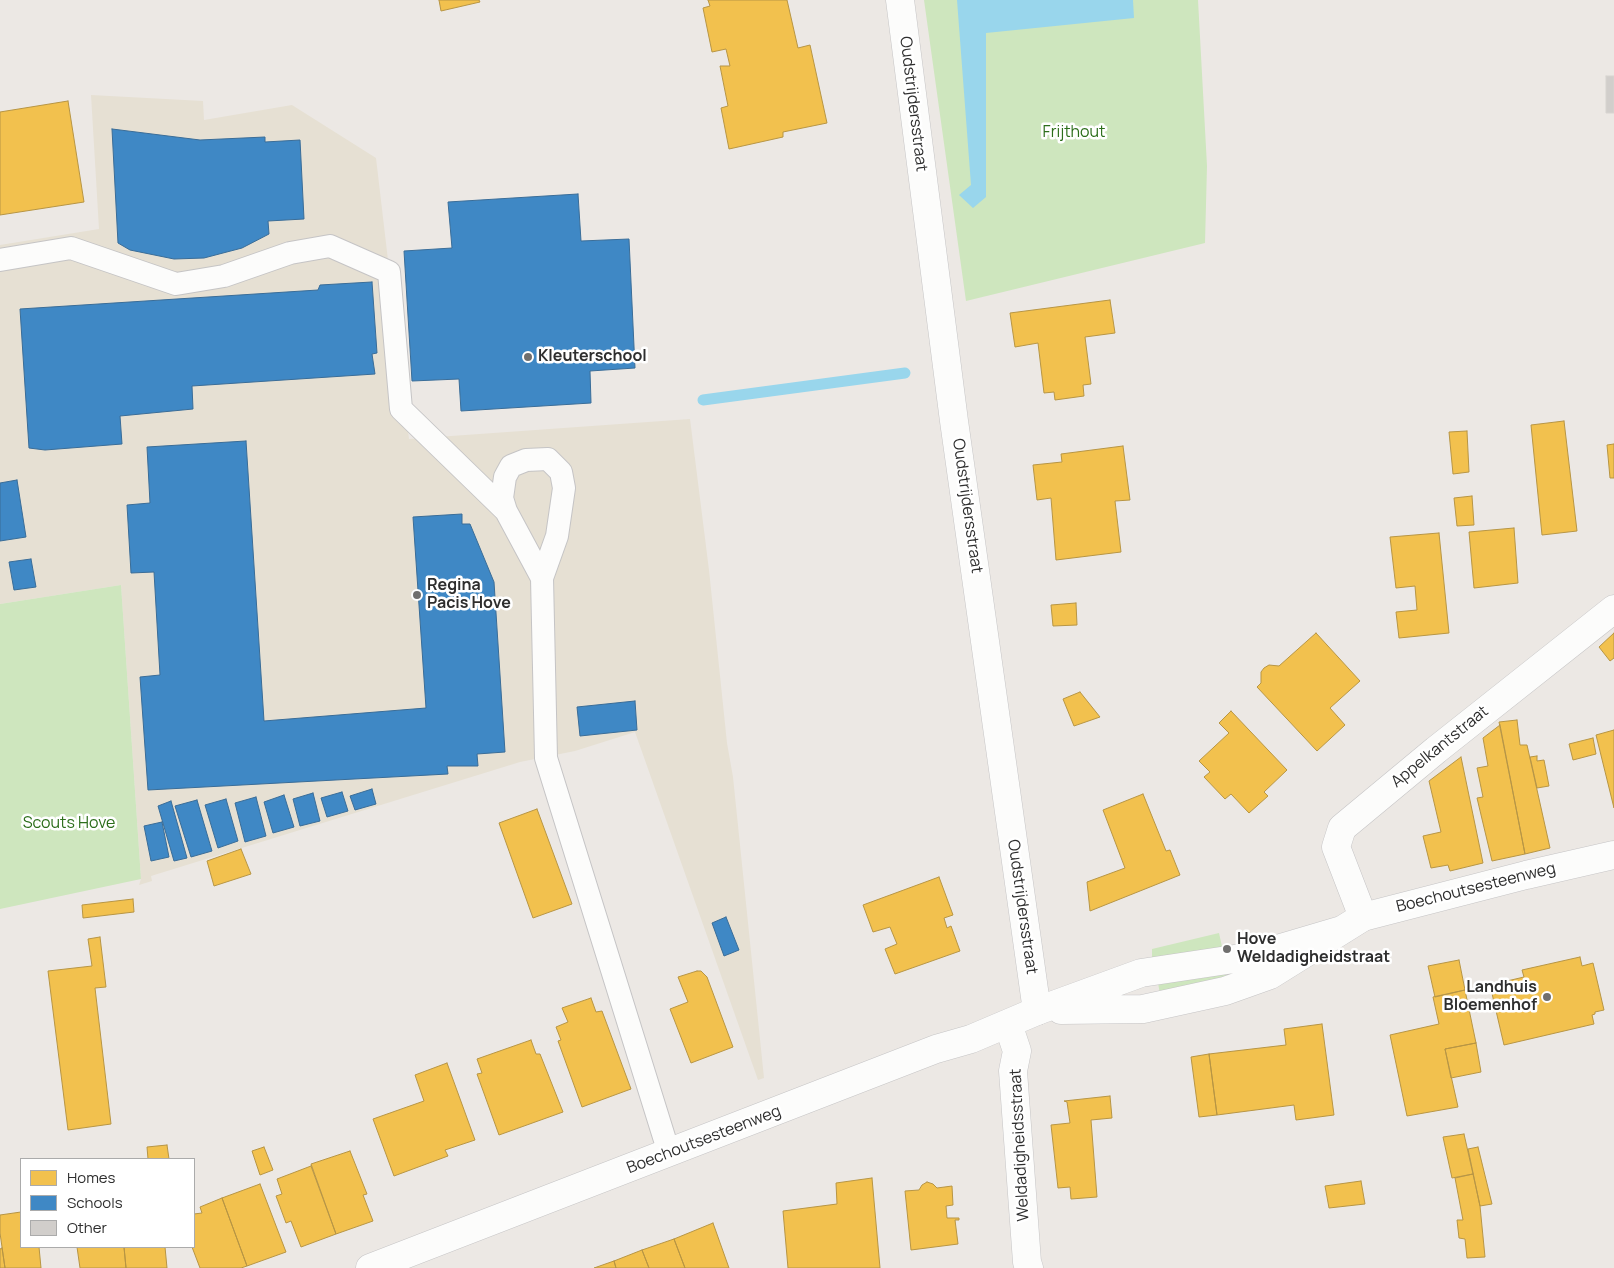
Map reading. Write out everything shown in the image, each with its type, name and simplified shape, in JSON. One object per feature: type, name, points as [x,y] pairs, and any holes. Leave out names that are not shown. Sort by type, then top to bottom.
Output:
[{"type":"street","name":"Oudstrijdersstraat","points":[[900,0],[954,420],[1037,1011]]},
{"type":"street","name":"Appelkantstraat","points":[[1352,924],[1336,847],[1342,828],[1614,609]]},
{"type":"street","name":"Boechoutsesteenweg","points":[[370,1268],[936,1049],[971,1039],[1037,1011],[1141,974],[1254,956],[1352,924],[1507,879],[1614,855]]},
{"type":"street","name":"Boechoutsesteenweg","points":[[1037,1011],[1143,1008],[1225,991],[1270,975],[1352,924]]},
{"type":"street","points":[[1141,974],[1143,1008]]},
{"type":"street","name":"Weldadigheidsstraat","points":[[1008,1024],[1017,1051],[1013,1071],[1027,1262],[1029,1268]]},
{"type":"lane","points":[[0,260],[71,248],[176,284],[224,276],[290,253],[330,246],[389,272],[401,408],[506,511]]},
{"type":"lane","points":[[542,578],[506,511],[502,498],[505,477],[511,466],[526,460],[548,459],[561,472],[564,488],[562,512],[542,578],[546,758],[669,1153]]},
{"type":"shaded area","name":"Regina Pacis Hove","points":[[91,95],[203,101],[204,120],[292,105],[376,158],[409,439],[690,419],[709,570],[727,743],[733,777],[764,1078],[758,1080],[635,732],[575,751],[520,762],[151,876],[152,881],[139,885],[141,879],[121,585],[0,604],[0,245],[99,229]]},
{"type":"green space","name":"Frijthout","points":[[924,0],[1198,0],[1207,166],[1205,243],[966,301]]},
{"type":"green space","name":"Scouts Hove","points":[[121,585],[141,879],[0,909],[0,604]]},
{"type":"green space","points":[[1219,933],[1223,951],[1152,962],[1152,949]]},
{"type":"green space","points":[[1251,967],[1253,972],[1160,994],[1158,983]]},
{"type":"water","points":[[957,0],[1133,0],[1134,18],[986,33],[986,197],[973,208],[959,195],[971,185]]},
{"type":"building: Homes","points":[[439,0],[479,0],[480,2],[441,11]]},
{"type":"building: Homes","points":[[708,0],[787,0],[798,48],[810,45],[827,123],[783,132],[783,137],[729,149],[721,108],[728,106],[720,66],[730,66],[726,49],[712,52],[703,8],[710,6]]},
{"type":"building: Homes","points":[[68,101],[84,202],[0,215],[0,112]]},
{"type":"building: Homes","points":[[1110,300],[1115,333],[1085,337],[1091,384],[1083,385],[1084,396],[1055,400],[1054,392],[1044,393],[1038,343],[1015,347],[1010,313]]},
{"type":"building: Homes","points":[[1564,421],[1577,531],[1542,535],[1531,425]]},
{"type":"building: Homes","points":[[1467,431],[1469,472],[1453,474],[1449,432]]},
{"type":"building: Homes","points":[[1614,444],[1614,478],[1610,478],[1607,445]]},
{"type":"building: Homes","points":[[1123,446],[1130,500],[1115,501],[1121,552],[1056,560],[1051,498],[1037,500],[1033,465],[1062,462],[1061,454]]},
{"type":"building: Homes","points":[[1472,496],[1474,525],[1457,526],[1454,498]]},
{"type":"building: Homes","points":[[1514,528],[1518,583],[1474,588],[1469,532]]},
{"type":"building: Homes","points":[[1439,533],[1449,633],[1399,638],[1396,612],[1417,610],[1415,586],[1396,588],[1390,537]]},
{"type":"building: Homes","points":[[1076,603],[1077,625],[1053,626],[1051,605]]},
{"type":"building: Homes","points":[[1316,633],[1360,681],[1330,708],[1345,725],[1317,751],[1257,687],[1261,683],[1261,672],[1264,668],[1269,665],[1279,666]]},
{"type":"building: Homes","points":[[1614,633],[1614,658],[1610,661],[1599,647]]},
{"type":"building: Homes","points":[[1080,692],[1100,717],[1074,726],[1063,699]]},
{"type":"building: Homes","points":[[1231,711],[1287,770],[1264,792],[1268,796],[1249,813],[1231,794],[1225,799],[1204,777],[1210,772],[1199,761],[1229,733],[1219,723]]},
{"type":"building: Homes","points":[[1517,720],[1520,745],[1527,745],[1550,848],[1525,854],[1499,722]]},
{"type":"building: Homes","points":[[1500,725],[1525,854],[1492,861],[1477,798],[1483,797],[1477,768],[1488,766],[1483,738]]},
{"type":"building: Homes","points":[[1614,730],[1614,808],[1596,735]]},
{"type":"building: Homes","points":[[1593,738],[1596,754],[1573,760],[1569,744]]},
{"type":"building: Homes","points":[[1537,756],[1537,761],[1544,760],[1549,786],[1537,788],[1530,757]]},
{"type":"building: Homes","points":[[1461,757],[1483,863],[1450,871],[1448,865],[1431,868],[1423,836],[1441,832],[1429,781]]},
{"type":"building: Homes","points":[[1143,794],[1166,851],[1170,850],[1180,875],[1090,911],[1087,882],[1125,868],[1103,810]]},
{"type":"building: Homes","points":[[537,809],[572,904],[533,918],[499,823]]},
{"type":"building: Homes","points":[[241,849],[251,874],[214,886],[207,861]]},
{"type":"building: Homes","points":[[939,877],[953,915],[944,918],[947,928],[951,926],[960,951],[895,974],[885,949],[897,944],[890,927],[873,932],[863,905]]},
{"type":"building: Homes","points":[[133,899],[134,912],[83,918],[82,905]]},
{"type":"building: Homes","points":[[100,937],[106,987],[95,988],[111,1124],[68,1130],[48,971],[92,966],[88,939]]},
{"type":"building: Homes","name":"Landhuis Bloemenhof","points":[[1580,957],[1582,966],[1593,963],[1604,1010],[1595,1012],[1592,1015],[1594,1024],[1504,1045],[1490,985],[1524,977],[1522,970]]},
{"type":"building: Homes","points":[[1459,960],[1465,990],[1435,997],[1428,966]]},
{"type":"building: Homes","points":[[701,971],[707,977],[733,1047],[691,1063],[670,1009],[688,1002],[678,977]]},
{"type":"building: Homes","points":[[1465,990],[1476,1043],[1445,1049],[1458,1107],[1407,1116],[1390,1035],[1439,1024],[1433,997]]},
{"type":"building: Homes","points":[[591,998],[596,1012],[602,1011],[631,1089],[582,1107],[558,1041],[561,1040],[556,1027],[568,1022],[562,1008]]},
{"type":"building: Homes","points":[[1322,1024],[1334,1115],[1296,1120],[1294,1105],[1217,1115],[1209,1054],[1286,1045],[1284,1029]]},
{"type":"building: Homes","points":[[531,1040],[536,1054],[540,1054],[563,1112],[499,1135],[477,1074],[482,1073],[477,1059]]},
{"type":"building: Homes","points":[[1476,1043],[1481,1072],[1451,1078],[1445,1049]]},
{"type":"building: Homes","points":[[1209,1054],[1217,1115],[1199,1117],[1191,1057]]},
{"type":"building: Homes","points":[[447,1063],[475,1140],[445,1150],[448,1156],[394,1176],[373,1119],[424,1101],[415,1075]]},
{"type":"building: Homes","points":[[1110,1096],[1112,1118],[1091,1120],[1097,1197],[1071,1199],[1070,1187],[1058,1188],[1051,1125],[1070,1123],[1067,1102],[1064,1101]]},
{"type":"building: Homes","points":[[1464,1134],[1473,1174],[1452,1178],[1443,1137]]},
{"type":"building: Homes","points":[[167,1145],[169,1158],[148,1158],[147,1147]]},
{"type":"building: Homes","points":[[264,1147],[273,1170],[260,1175],[252,1151]]},
{"type":"building: Homes","points":[[1478,1147],[1492,1204],[1480,1206],[1468,1149]]},
{"type":"building: Homes","points":[[350,1151],[367,1194],[363,1195],[373,1221],[336,1234],[311,1164]]},
{"type":"building: Homes","points":[[311,1166],[336,1234],[301,1247],[291,1221],[286,1223],[276,1196],[282,1194],[277,1179]]},
{"type":"building: Homes","points":[[1473,1174],[1480,1206],[1485,1257],[1467,1258],[1465,1239],[1459,1238],[1457,1220],[1463,1220],[1455,1178]]},
{"type":"building: Homes","points":[[872,1178],[880,1268],[788,1268],[783,1211],[837,1204],[836,1183]]},
{"type":"building: Homes","points":[[1361,1181],[1365,1204],[1329,1208],[1325,1186]]},
{"type":"building: Homes","points":[[927,1182],[937,1188],[952,1186],[953,1205],[946,1206],[947,1218],[959,1218],[959,1220],[955,1220],[958,1244],[911,1250],[905,1191],[919,1190]]},
{"type":"building: Homes","points":[[260,1184],[286,1252],[247,1266],[222,1198]]},
{"type":"building: Homes","points":[[222,1198],[247,1266],[241,1268],[200,1268],[192,1248],[195,1248],[195,1214],[202,1213],[200,1207]]},
{"type":"building: Homes","points":[[20,1212],[20,1248],[39,1248],[41,1268],[5,1268],[0,1233],[0,1215]]},
{"type":"building: Homes","points":[[713,1223],[729,1268],[685,1268],[674,1239]]},
{"type":"building: Homes","points":[[674,1239],[685,1268],[649,1268],[642,1250]]},
{"type":"building: Homes","points":[[2,1248],[5,1268],[0,1268],[0,1249]]},
{"type":"building: Homes","points":[[77,1248],[124,1248],[126,1268],[80,1268]]},
{"type":"building: Homes","points":[[124,1248],[165,1248],[167,1268],[126,1268]]},
{"type":"building: Homes","points":[[642,1250],[649,1268],[616,1268],[614,1261]]},
{"type":"building: Homes","points":[[614,1261],[616,1268],[594,1268]]},
{"type":"building: Schools","points":[[112,129],[200,140],[265,137],[265,142],[300,140],[304,219],[268,221],[269,234],[242,248],[204,258],[174,259],[130,250],[118,243]]},
{"type":"building: Schools","points":[[578,194],[581,241],[629,239],[635,368],[590,371],[591,403],[461,411],[459,379],[412,381],[404,251],[452,248],[448,202]]},
{"type":"building: Schools","points":[[372,282],[377,353],[372,354],[375,374],[192,386],[193,409],[120,416],[122,444],[45,450],[29,448],[20,309],[318,290],[320,285]]},
{"type":"building: Schools","points":[[246,441],[264,721],[426,708],[413,517],[462,514],[462,524],[470,524],[494,582],[505,752],[477,754],[478,766],[447,766],[448,774],[148,790],[140,677],[160,675],[154,572],[131,573],[127,505],[150,503],[147,447]]},
{"type":"building: Schools","points":[[17,480],[26,537],[0,541],[0,483]]},
{"type":"building: Schools","points":[[31,559],[36,587],[14,590],[9,562]]},
{"type":"building: Schools","points":[[635,701],[637,730],[580,736],[577,707]]},
{"type":"building: Schools","points":[[372,789],[376,804],[355,810],[350,796]]},
{"type":"building: Schools","points":[[342,792],[348,811],[327,817],[321,798]]},
{"type":"building: Schools","points":[[313,793],[320,821],[300,826],[293,799]]},
{"type":"building: Schools","points":[[284,795],[294,827],[273,833],[264,802]]},
{"type":"building: Schools","points":[[256,797],[266,836],[245,842],[235,803]]},
{"type":"building: Schools","points":[[226,799],[238,841],[218,848],[205,805]]},
{"type":"building: Schools","points":[[197,800],[212,851],[191,857],[175,806]]},
{"type":"building: Schools","points":[[171,801],[187,858],[174,861],[158,806]]},
{"type":"building: Schools","points":[[162,822],[169,857],[151,861],[144,826]]},
{"type":"building: Schools","points":[[726,917],[739,950],[724,956],[712,923]]},
{"type":"building: Other","points":[[1606,76],[1614,76],[1614,113],[1606,113]]},
{"type":"waterway","points":[[703,400],[905,373]]},
{"type":"place","name":"Kleuterschool","points":[[528,357]]},
{"type":"place","name":"Regina Pacis Hove","points":[[417,595]]},
{"type":"place","name":"Hove Weldadigheidstraat","points":[[1227,949]]},
{"type":"place","name":"Landhuis Bloemenhof","points":[[1547,997]]}]
